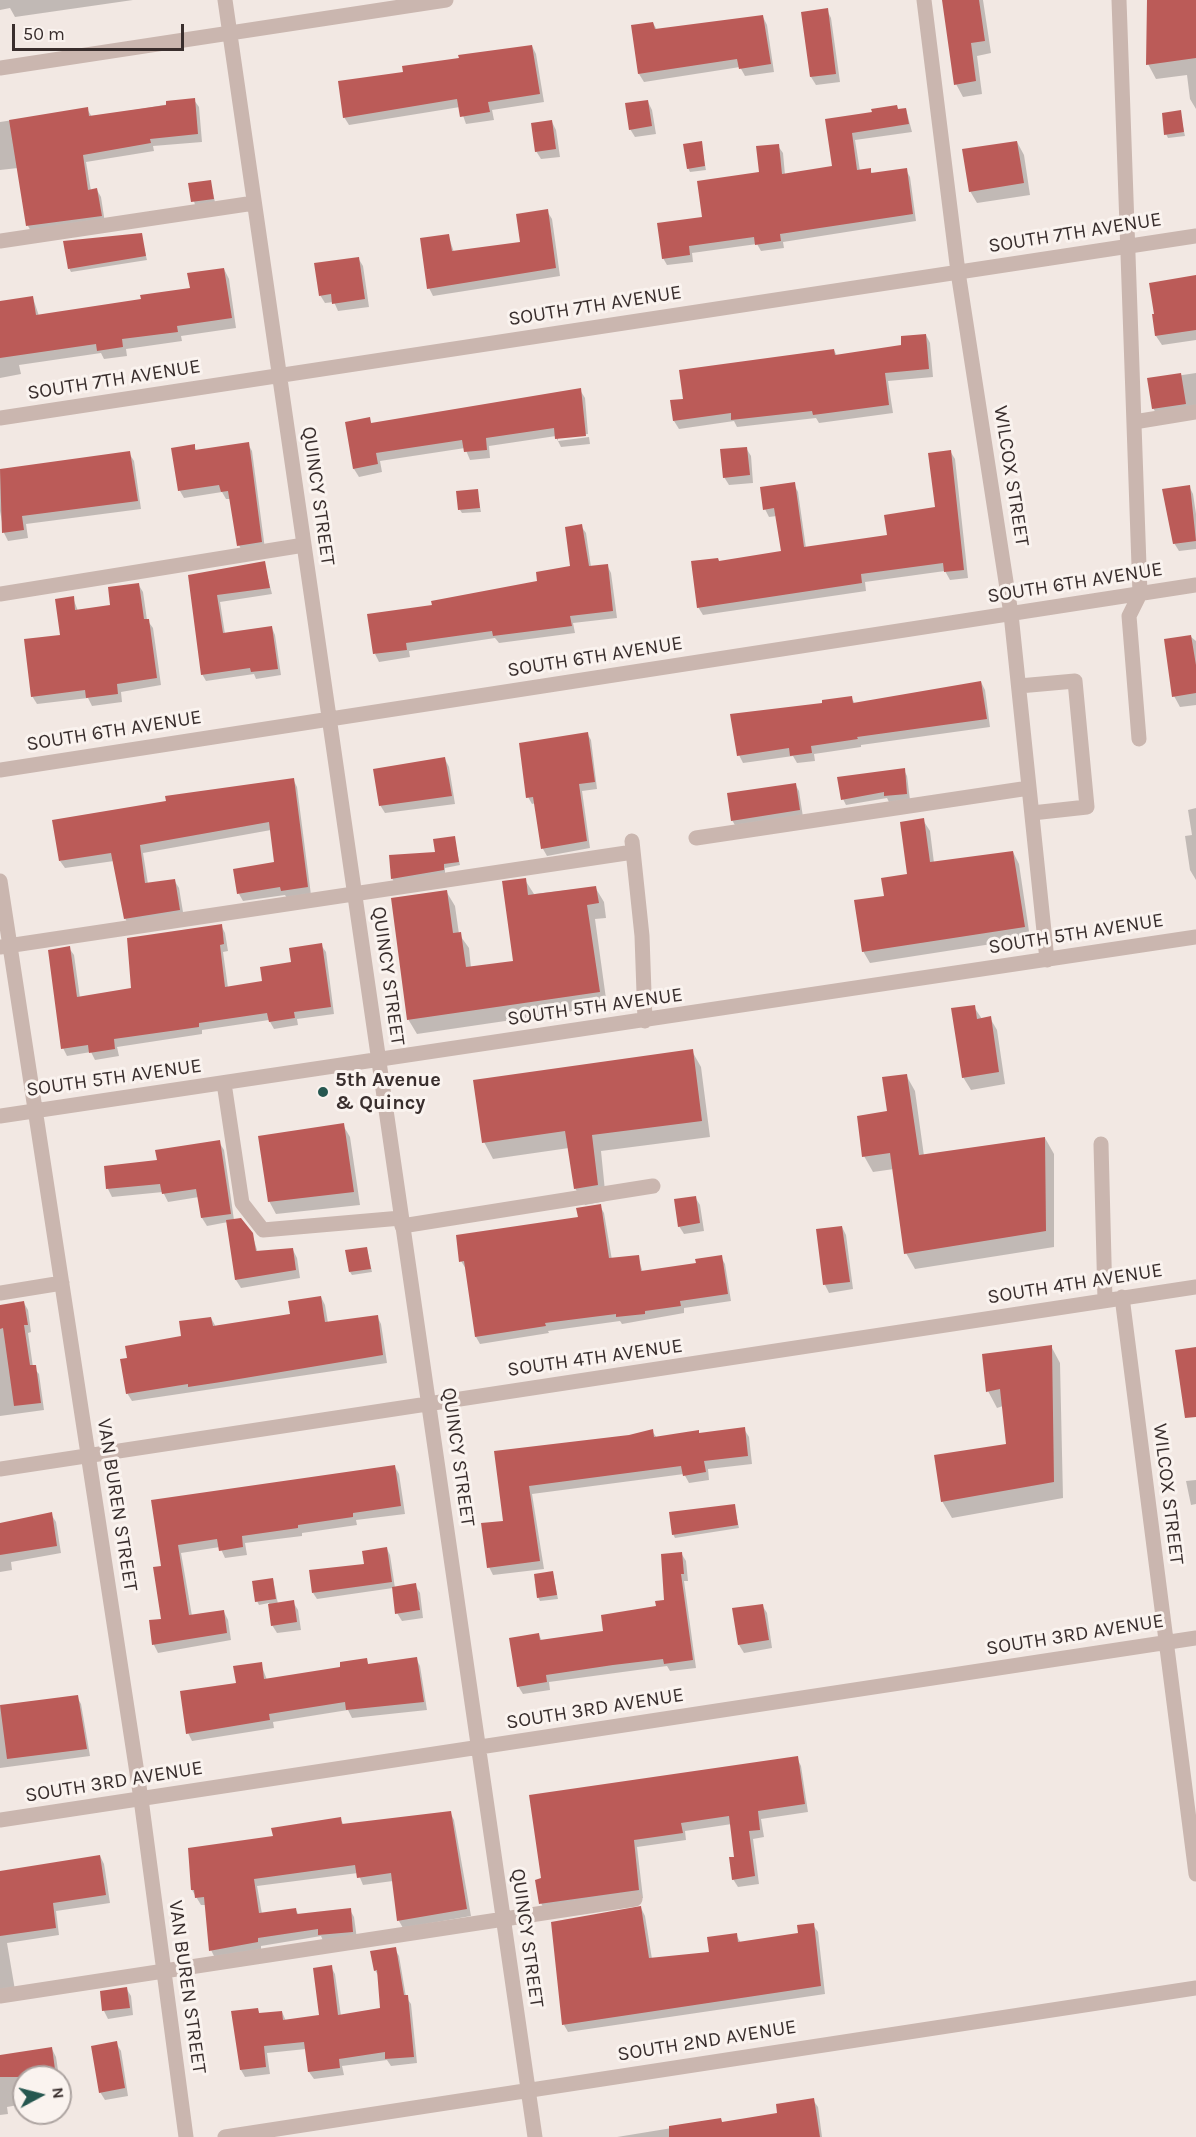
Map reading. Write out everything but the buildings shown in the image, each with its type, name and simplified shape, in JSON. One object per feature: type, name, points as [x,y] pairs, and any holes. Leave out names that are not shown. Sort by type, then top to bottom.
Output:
[{"type":"street","name":"QUINCY STREET","points":[[225,0],[535,2137]]},
{"type":"street","points":[[0,68],[446,0]]},
{"type":"street","name":"WILCOX STREET","points":[[924,0],[958,272],[1011,614],[1047,960]]},
{"type":"street","points":[[1119,0],[1140,594],[1129,616],[1139,739]]},
{"type":"street","points":[[0,242],[254,203]]},
{"type":"street","name":"SOUTH 7TH AVENUE","points":[[0,418],[1196,236]]},
{"type":"street","points":[[1134,422],[1196,412]]},
{"type":"street","points":[[0,594],[304,546]]},
{"type":"street","name":"SOUTH 6TH AVENUE","points":[[0,770],[1196,585]]},
{"type":"street","points":[[1019,686],[1075,681],[1087,807],[1032,813]]},
{"type":"street","points":[[696,838],[1029,788]]},
{"type":"street","points":[[5,946],[354,894],[632,847],[642,936],[645,1021]]},
{"type":"street","name":"VAN BUREN STREET","points":[[0,881],[5,946],[35,1111],[141,1799],[186,2137]]},
{"type":"street","name":"SOUTH 5TH AVENUE","points":[[0,1116],[1196,937]]},
{"type":"street","points":[[224,1083],[242,1203],[263,1230],[402,1222],[653,1186]]},
{"type":"street","points":[[1101,1144],[1105,1300]]},
{"type":"street","points":[[0,1293],[62,1283]]},
{"type":"street","name":"SOUTH 4TH AVENUE","points":[[0,1469],[1196,1287]]},
{"type":"street","name":"WILCOX STREET","points":[[1122,1297],[1196,1874]]},
{"type":"street","name":"SOUTH 3RD AVENUE","points":[[0,1820],[1196,1638]]},
{"type":"street","points":[[0,1996],[635,1899]]},
{"type":"street","name":"SOUTH 2ND AVENUE","points":[[225,2137],[1196,1989]]},
{"type":"place","name":"5th Avenue & Quincy","points":[[323,1092]]}]
